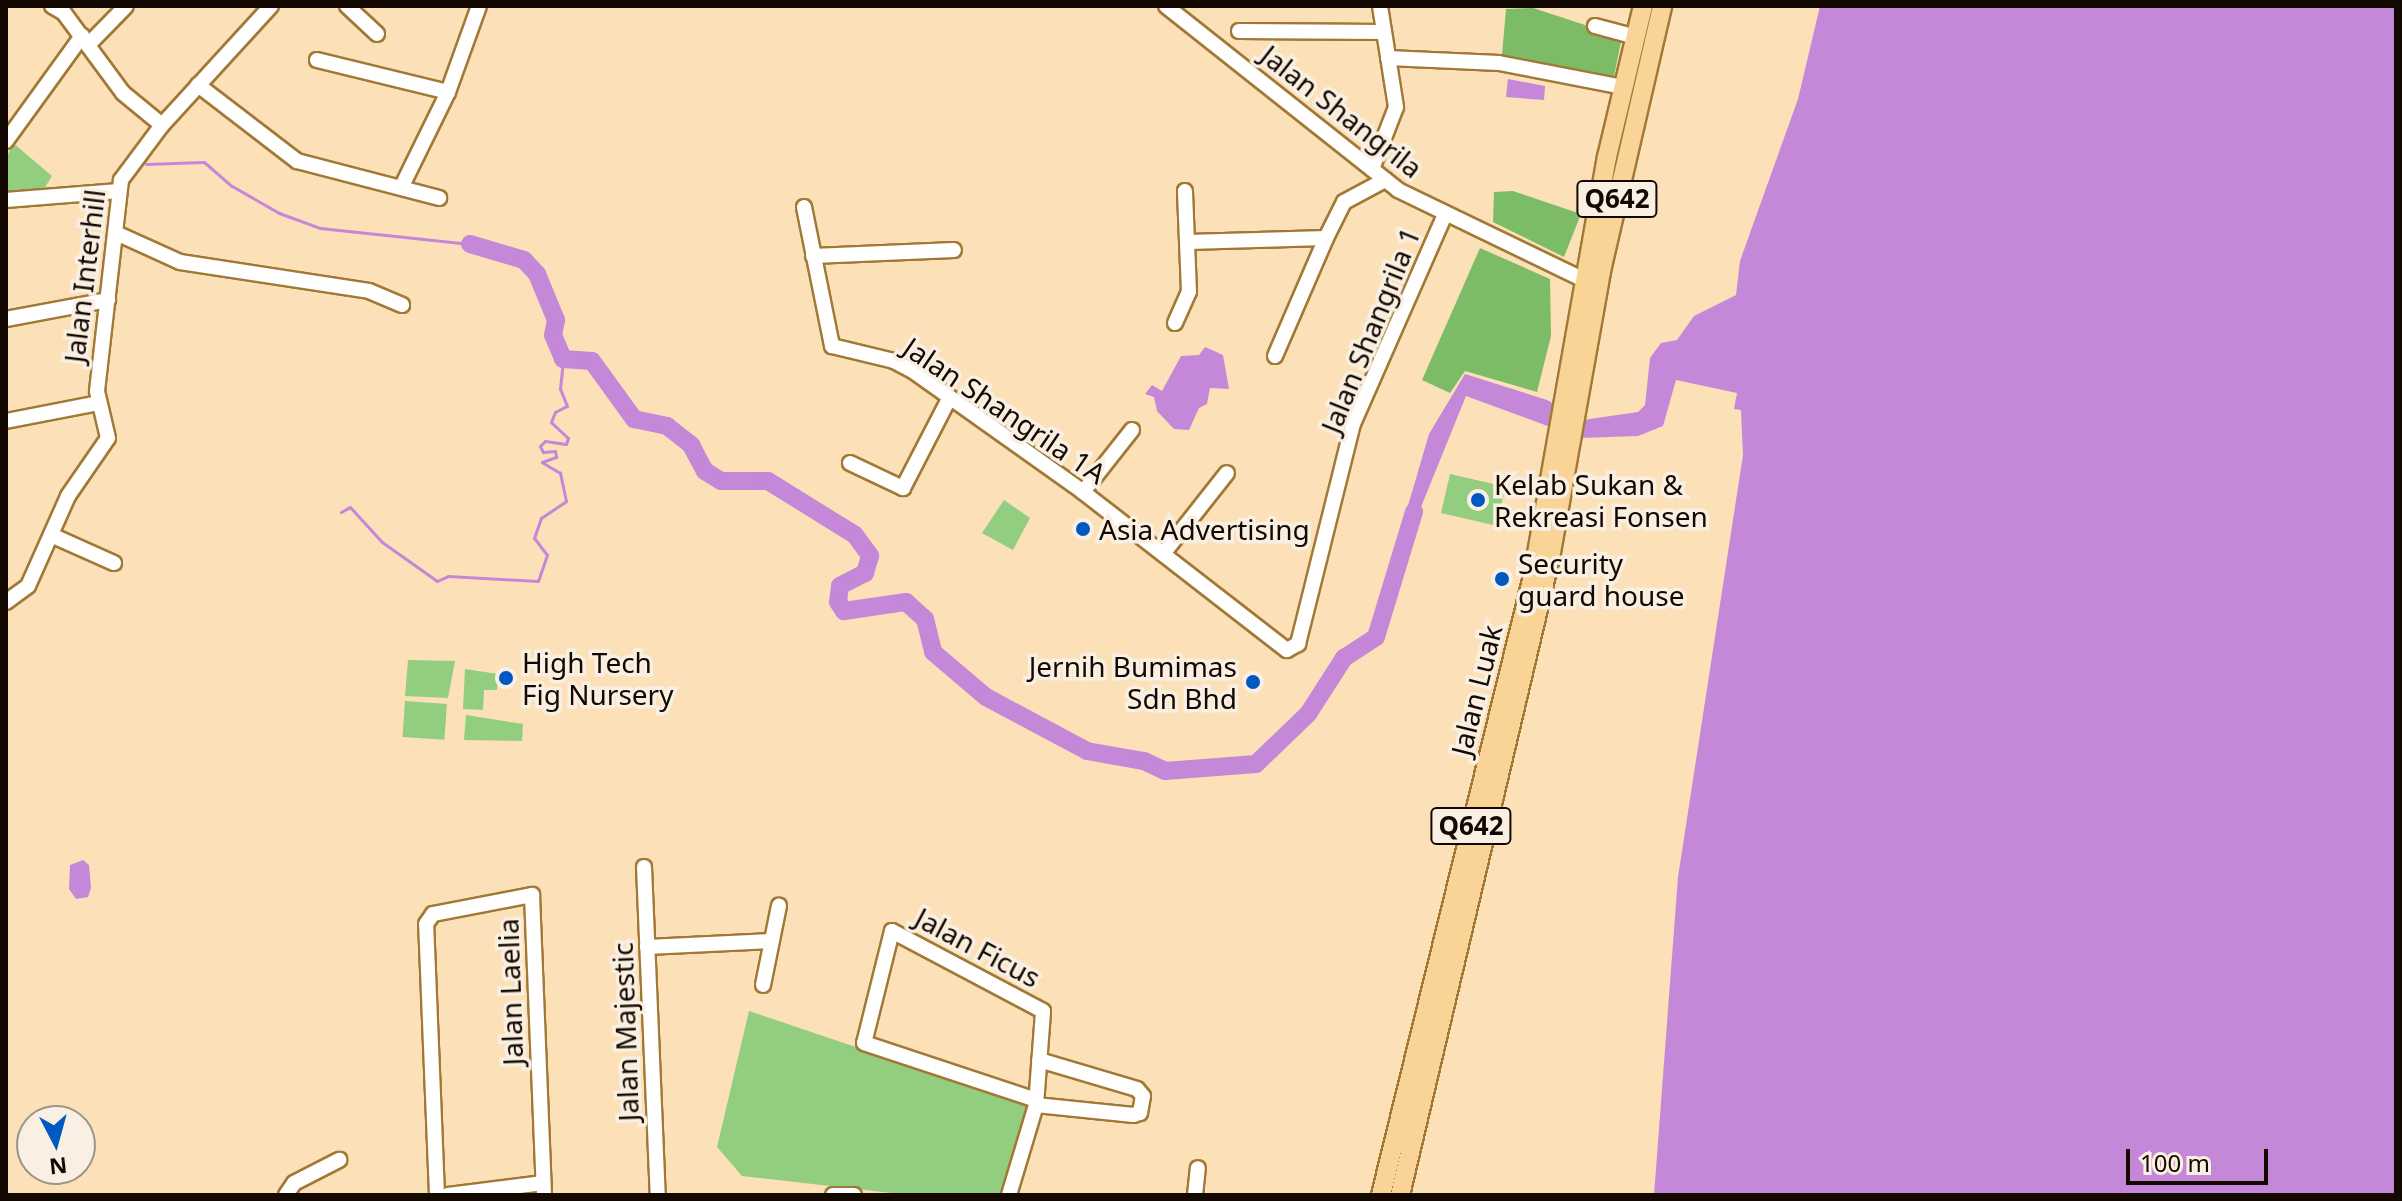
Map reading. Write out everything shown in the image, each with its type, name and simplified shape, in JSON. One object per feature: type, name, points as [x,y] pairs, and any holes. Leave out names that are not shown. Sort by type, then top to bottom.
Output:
[{"type":"main road","name":"Jalan Luak","points":[[1573,393],[1584,280],[1643,6]]},
{"type":"main road","name":"Jalan Luak","points":[[1400,1195],[1441,1036],[1573,393],[1662,6]]},
{"type":"main road","name":"Jalan Luak","points":[[1381,1195],[1562,457]]},
{"type":"main road","points":[[1408,1094],[1419,1092],[1441,1036]]},
{"type":"main road","points":[[1386,1171],[1405,1119],[1421,1115]]},
{"type":"street","points":[[52,6],[85,40],[123,93],[162,125]]},
{"type":"street","points":[[6,141],[85,40],[126,6]]},
{"type":"street","name":"Jalan Interhill","points":[[6,602],[28,586],[68,496],[108,438],[99,403],[121,180],[162,125],[271,6]]},
{"type":"street","points":[[347,6],[377,34]]},
{"type":"street","points":[[402,186],[448,92],[479,6]]},
{"type":"street","name":"Jalan Shangrila","points":[[1166,6],[1385,180],[1445,214],[1584,280]]},
{"type":"street","points":[[1372,169],[1396,107],[1380,6]]},
{"type":"street","points":[[1595,26],[1636,37]]},
{"type":"street","points":[[1239,31],[1384,32]]},
{"type":"street","points":[[1388,58],[1499,63],[1624,87]]},
{"type":"street","points":[[317,60],[448,92]]},
{"type":"street","points":[[198,85],[297,161],[439,198]]},
{"type":"street","points":[[1275,356],[1344,202],[1385,180]]},
{"type":"street","points":[[6,200],[119,191]]},
{"type":"street","points":[[1175,323],[1189,292],[1185,191]]},
{"type":"street","name":"Jalan Shangrila 1A","points":[[804,207],[832,346],[894,361],[1083,492],[1278,647],[1292,648]]},
{"type":"street","name":"Jalan Shangrila 1","points":[[1292,648],[1298,644],[1331,523],[1353,424],[1445,214]]},
{"type":"street","points":[[116,233],[180,262],[369,291],[402,305]]},
{"type":"street","points":[[1188,242],[1326,238]]},
{"type":"street","points":[[813,256],[954,250]]},
{"type":"street","points":[[6,319],[108,300]]},
{"type":"street","points":[[850,463],[903,488],[949,399]]},
{"type":"street","points":[[6,421],[99,403]]},
{"type":"street","points":[[1083,492],[1132,430]]},
{"type":"street","points":[[1163,554],[1227,473]]},
{"type":"street","points":[[51,535],[114,563]]},
{"type":"street","name":"Jalan Majestic","points":[[644,867],[658,1195]]},
{"type":"street","name":"Jalan Laelia","points":[[437,1195],[426,924],[433,914],[532,895],[544,1189],[448,1195]]},
{"type":"street","points":[[763,985],[779,906]]},
{"type":"street","name":"Jalan Ficus","points":[[1009,1195],[1036,1103],[1043,1011],[892,931],[864,1043],[1036,1103]]},
{"type":"street","points":[[647,947],[772,941]]},
{"type":"street","points":[[1036,1103],[1133,1115],[1140,1113],[1143,1096],[1137,1089],[1039,1060]]},
{"type":"street","points":[[286,1195],[294,1183],[339,1160]]},
{"type":"street","points":[[1195,1195],[1198,1168]]},
{"type":"street","points":[[833,1195],[854,1195]]},
{"type":"green space","points":[[1533,8],[1622,37],[1614,76],[1502,55],[1506,9]]},
{"type":"green space","points":[[13,143],[52,176],[44,189],[6,193],[6,159]]},
{"type":"green space","points":[[1513,191],[1581,214],[1564,257],[1493,222],[1494,192]]},
{"type":"green space","points":[[1480,248],[1550,279],[1551,336],[1537,392],[1465,371],[1450,393],[1422,380]]},
{"type":"green space","points":[[1450,474],[1506,487],[1497,526],[1441,513]]},
{"type":"green space","points":[[1004,500],[1030,518],[1013,550],[982,533]]},
{"type":"green space","points":[[408,660],[455,661],[448,698],[405,696]]},
{"type":"green space","points":[[465,669],[498,674],[497,690],[484,690],[483,710],[463,709]]},
{"type":"green space","points":[[405,701],[447,704],[444,740],[402,737]]},
{"type":"green space","points":[[466,715],[523,724],[522,741],[464,740]]},
{"type":"green space","points":[[749,1011],[1025,1104],[1029,1108],[1004,1195],[909,1195],[742,1176],[717,1147]]},
{"type":"shaded area","points":[[1820,6],[2396,6],[2396,1195],[1654,1195],[1678,877],[1743,455],[1741,410],[1734,409],[1737,393],[1676,380],[1663,426],[1638,436],[1580,438],[1466,396],[1421,507],[1406,532],[1405,516],[1429,434],[1465,374],[1547,400],[1583,420],[1638,412],[1645,405],[1650,358],[1661,343],[1677,340],[1694,316],[1736,295],[1740,261],[1798,99]]},
{"type":"shaded area","points":[[1508,79],[1545,86],[1544,100],[1506,97]]},
{"type":"shaded area","points":[[1205,347],[1223,355],[1229,389],[1210,388],[1207,404],[1199,408],[1189,430],[1174,429],[1157,411],[1154,397],[1145,394],[1152,385],[1162,391],[1181,356],[1199,355]]},
{"type":"shaded area","points":[[83,860],[89,865],[91,888],[88,897],[76,899],[69,889],[70,865]]},
{"type":"waterway","points":[[146,164],[204,162],[232,186],[279,213],[320,228],[470,244]]},
{"type":"waterway","points":[[470,244],[524,260],[537,274],[556,320],[553,335],[563,359],[592,361],[634,419],[667,426],[691,445],[705,471],[721,481],[768,481],[855,535],[870,556],[865,573],[840,586],[838,602],[844,611],[906,602],[925,619],[933,652],[986,697],[1087,751],[1144,761],[1165,771],[1256,764],[1308,714],[1344,658],[1376,637],[1414,512]]},
{"type":"waterway","points":[[341,512],[350,507],[382,542],[437,581],[448,576],[538,581],[547,555],[534,538],[541,518],[566,501],[560,473],[542,462],[556,457],[555,451],[543,452],[540,446],[545,441],[566,444],[568,438],[551,422],[555,412],[567,406],[560,389],[563,359]]},
{"type":"place","name":"Kelab Sukan & Rekreasi Fonsen","points":[[1478,500]]},
{"type":"place","name":"Asia Advertising","points":[[1083,529]]},
{"type":"place","name":"Security guard house","points":[[1502,579]]},
{"type":"place","name":"High Tech Fig Nursery","points":[[506,678]]},
{"type":"place","name":"Jernih Bumimas Sdn Bhd","points":[[1253,682]]}]
